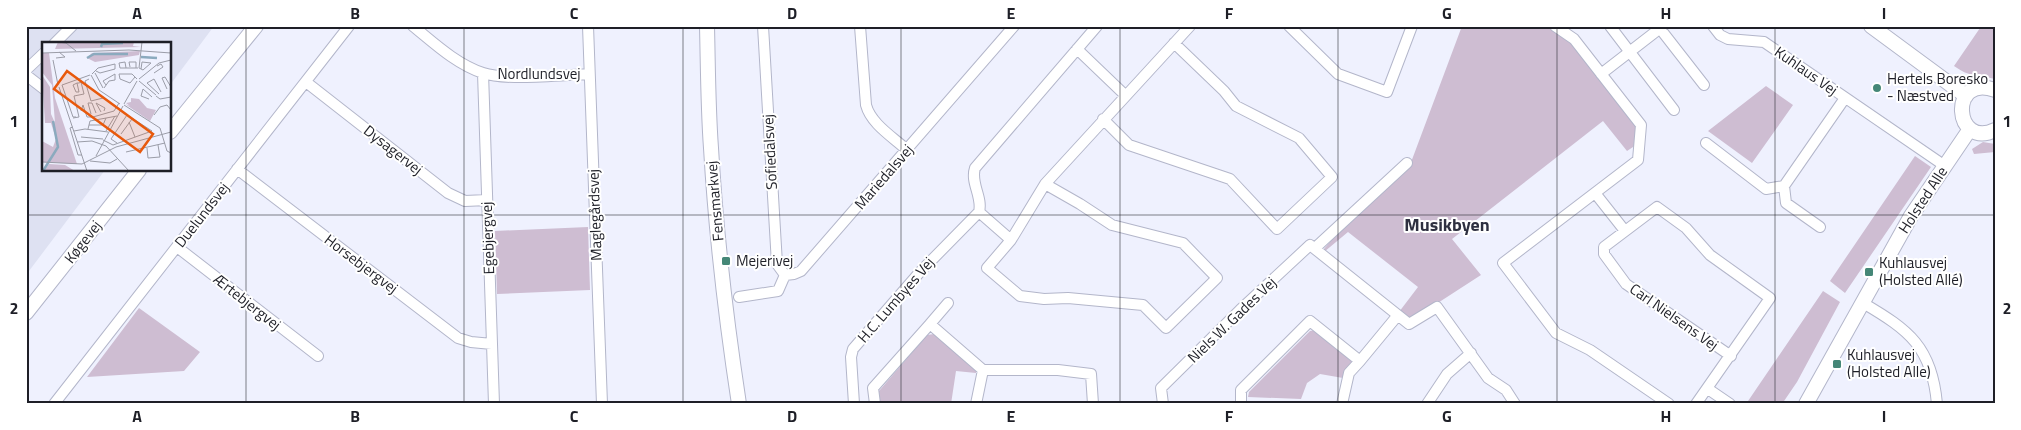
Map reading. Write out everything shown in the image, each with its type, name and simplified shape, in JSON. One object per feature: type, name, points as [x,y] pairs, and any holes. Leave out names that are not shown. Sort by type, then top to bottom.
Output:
[{"type":"street","points":[[56,42],[72,26]]},
{"type":"street","points":[[171,131],[256,26]]},
{"type":"street","name":"Duelundsvej","points":[[54,404],[349,26]]},
{"type":"street","name":"Nordlundsvej","points":[[413,26],[446,53],[483,73],[500,76],[590,74]]},
{"type":"street","name":"Maglegårdsvej","points":[[588,26],[602,404]]},
{"type":"street","name":"Fensmarkvej","points":[[707,26],[711,147],[717,230],[723,294],[739,404]]},
{"type":"street","name":"Sofiedalsvej","points":[[763,26],[777,264],[785,275]]},
{"type":"street","points":[[860,26],[868,112],[874,121],[907,150]]},
{"type":"street","name":"Mariedalsvej","points":[[739,297],[778,291],[785,275],[794,274],[801,270],[1014,26]]},
{"type":"street","points":[[1011,240],[979,212],[981,203],[974,178],[975,168],[1097,26]]},
{"type":"street","points":[[1045,184],[1112,225],[1183,243],[1217,278],[1166,328],[1143,305],[1068,298],[1038,299],[1020,296],[987,268],[1011,240],[1045,184],[1190,26]]},
{"type":"street","points":[[1288,26],[1338,74],[1387,92],[1412,26]]},
{"type":"street","points":[[1555,26],[1574,39],[1641,125],[1638,160],[1503,263],[1556,333],[1590,350],[1669,404]]},
{"type":"street","points":[[1610,26],[1674,110]]},
{"type":"street","name":"Kuhlaus Vej","points":[[1713,26],[1720,35],[1728,39],[1764,42],[1945,166]]},
{"type":"street","points":[[1871,26],[1966,96]]},
{"type":"street","points":[[1600,74],[1661,27],[1704,86]]},
{"type":"street","points":[[1103,119],[1129,145],[1230,179],[1277,229],[1332,177],[1299,138],[1236,106],[1224,91],[1174,43]]},
{"type":"street","points":[[1077,49],[1125,95]]},
{"type":"street","points":[[26,70],[42,55]]},
{"type":"street","name":"Egebjergvej","points":[[483,73],[494,404]]},
{"type":"street","points":[[26,75],[42,87]]},
{"type":"street","name":"Dysagervej","points":[[306,82],[448,192],[464,201],[487,200]]},
{"type":"street","points":[[1995,90],[1979,88],[1966,96],[1961,110],[1962,117],[1970,129],[1984,133],[1995,130]]},
{"type":"street","name":"Kuhlaus Vej","points":[[1784,186],[1845,98]]},
{"type":"street","name":"Holsted Alle","points":[[1806,404],[1911,216],[1970,129]]},
{"type":"street","points":[[1706,143],[1766,189],[1784,186],[1786,204],[1820,227]]},
{"type":"street","name":"Niels W. Gades Vej","points":[[1163,404],[1161,388],[1240,310],[1310,245],[1314,248],[1407,163]]},
{"type":"street","name":"Horsebjergvej","points":[[237,169],[458,338],[471,342],[492,344]]},
{"type":"street","name":"Køgevej","points":[[26,313],[138,171]]},
{"type":"street","points":[[1595,193],[1625,231]]},
{"type":"street","name":"Carl Nielsens Vej","points":[[1696,404],[1708,389],[1731,356],[1770,298],[1710,255],[1686,228],[1657,207],[1604,247],[1603,251],[1626,284],[1731,356]]},
{"type":"street","name":"H.C. Lumbyes Vej","points":[[854,404],[850,358],[854,349],[919,272],[979,212]]},
{"type":"street","name":"Ærtebjergvej","points":[[177,247],[318,356]]},
{"type":"street","points":[[1314,248],[1409,324],[1437,306],[1488,378],[1506,390],[1515,404]]},
{"type":"street","points":[[875,404],[873,388],[948,303]]},
{"type":"street","points":[[1863,303],[1899,325],[1917,343],[1930,372],[1937,404]]},
{"type":"street","points":[[1342,404],[1348,373],[1398,315]]},
{"type":"street","points":[[1241,404],[1241,390],[1310,321],[1360,361]]},
{"type":"street","points":[[930,324],[983,370],[1058,370],[1091,374],[1093,404]]},
{"type":"street","points":[[1427,404],[1447,374],[1471,353]]},
{"type":"street","points":[[976,404],[983,370]]},
{"type":"street","points":[[1708,389],[1730,404]]},
{"type":"shaded area","points":[[26,26],[214,26],[171,84],[171,42],[42,42],[42,171],[104,171],[26,275]]},
{"type":"shaded area","points":[[1462,26],[1548,26],[1574,45],[1636,126],[1636,145],[1627,151],[1603,121],[1452,239],[1481,275],[1410,321],[1399,312],[1418,287],[1348,232],[1324,252],[1323,250],[1329,241],[1410,165]]},
{"type":"shaded area","points":[[1978,26],[1995,26],[1995,79],[1969,74],[1954,66],[1980,28]]},
{"type":"shaded area","points":[[1766,86],[1793,105],[1752,163],[1708,131]]},
{"type":"shaded area","points":[[1983,142],[1995,144],[1995,152],[1974,154],[1972,149]]},
{"type":"shaded area","points":[[1915,156],[1931,167],[1845,293],[1830,281]]},
{"type":"shaded area","points":[[588,227],[590,290],[497,294],[495,231]]},
{"type":"shaded area","points":[[1823,291],[1840,302],[1797,382],[1782,404],[1746,404]]},
{"type":"shaded area","points":[[139,308],[200,352],[184,371],[87,377]]},
{"type":"shaded area","points":[[1316,330],[1352,362],[1344,373],[1343,378],[1320,374],[1307,383],[1301,399],[1248,397],[1249,392],[1310,331]]},
{"type":"shaded area","points":[[934,334],[976,370],[976,373],[956,371],[951,404],[880,404],[879,391],[927,335]]},
{"type":"place","name":"Hertels Boresko - Næstved","points":[[1877,88]]},
{"type":"place","name":"Mejerivej","points":[[726,261]]},
{"type":"place","name":"Kuhlausvej (Holsted Allé)","points":[[1869,272]]},
{"type":"place","name":"Kuhlausvej (Holsted Alle)","points":[[1837,364]]},
{"type":"district","name":"Musikbyen","points":[[1447,225]]}]
